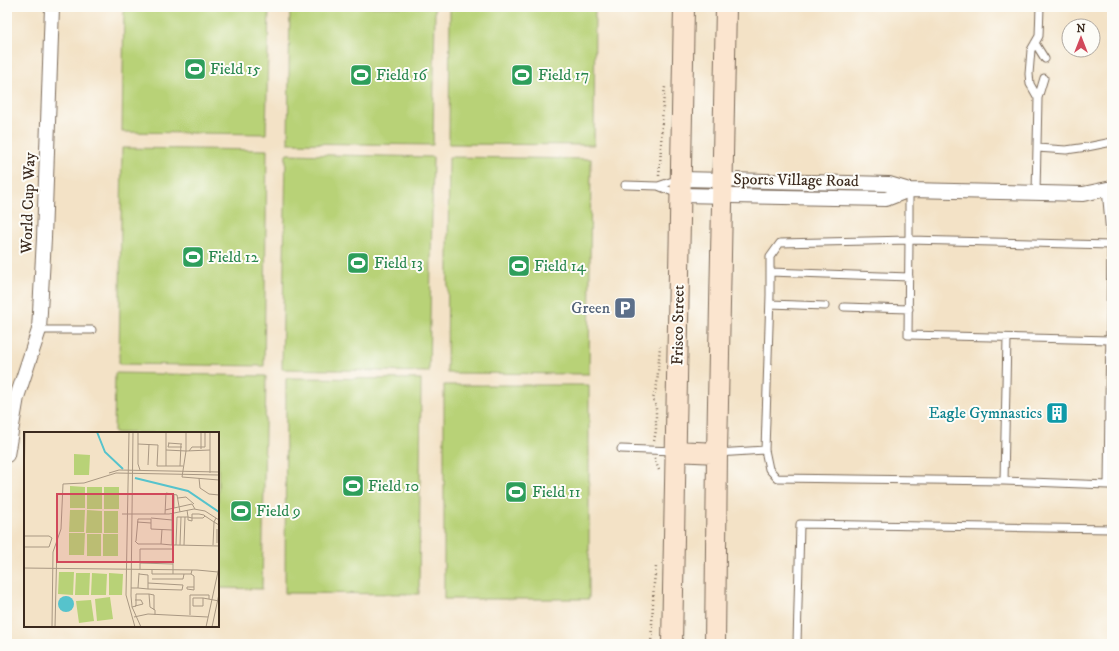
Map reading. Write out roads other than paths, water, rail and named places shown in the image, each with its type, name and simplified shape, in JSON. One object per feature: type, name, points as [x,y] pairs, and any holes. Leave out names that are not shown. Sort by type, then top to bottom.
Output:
[{"type":"street","name":"World Cup Way","points":[[7,455],[18,396],[39,330],[44,238],[52,7]]},
{"type":"street","name":"Frisco Street","points":[[672,644],[684,7]]},
{"type":"street","points":[[715,644],[717,453],[726,7]]},
{"type":"street","name":"Sports Village Road","points":[[681,187],[723,188],[886,199],[909,190],[1083,194],[1109,189]]},
{"type":"street","name":"World Cup Way","points":[[7,418],[18,396]]},
{"type":"street","points":[[675,451],[717,453]]},
{"type":"lane","points":[[1038,98],[1030,84],[1029,74],[1031,50],[1039,36],[1040,7]]},
{"type":"lane","points":[[1036,43],[1045,59]]},
{"type":"lane","points":[[1036,193],[1038,98],[1044,78]]},
{"type":"lane","points":[[1036,148],[1066,150],[1112,142]]},
{"type":"lane","points":[[625,185],[681,187]]},
{"type":"lane","points":[[658,186],[681,187]]},
{"type":"lane","points":[[1109,189],[1111,245],[1110,485],[1004,481],[777,478],[769,469],[765,450],[770,304],[770,256],[780,243],[909,240],[1111,245]]},
{"type":"lane","points":[[909,190],[908,335],[1110,340]]},
{"type":"lane","points":[[770,272],[909,277]]},
{"type":"lane","points":[[770,304],[825,306]]},
{"type":"lane","points":[[844,307],[909,309]]},
{"type":"lane","points":[[39,330],[92,330]]},
{"type":"lane","points":[[1004,481],[1007,338]]},
{"type":"lane","points":[[621,449],[675,451]]},
{"type":"lane","points":[[717,453],[765,450]]},
{"type":"lane","points":[[797,644],[800,524],[1112,529]]},
{"type":"place","name":"Field 15","points":[[195,69]]},
{"type":"place","name":"Field 16","points":[[361,75]]},
{"type":"place","name":"Field 17","points":[[522,75]]},
{"type":"place","name":"Field 12","points":[[193,257]]},
{"type":"place","name":"Field 13","points":[[358,263]]},
{"type":"place","name":"Field 14","points":[[519,266]]},
{"type":"place","name":"Green","points":[[625,308]]},
{"type":"place","name":"Eagle Gymnastics","points":[[1057,413]]},
{"type":"place","name":"Field 10","points":[[353,486]]},
{"type":"place","name":"Field 11","points":[[516,492]]},
{"type":"place","name":"Field 9","points":[[241,511]]}]
